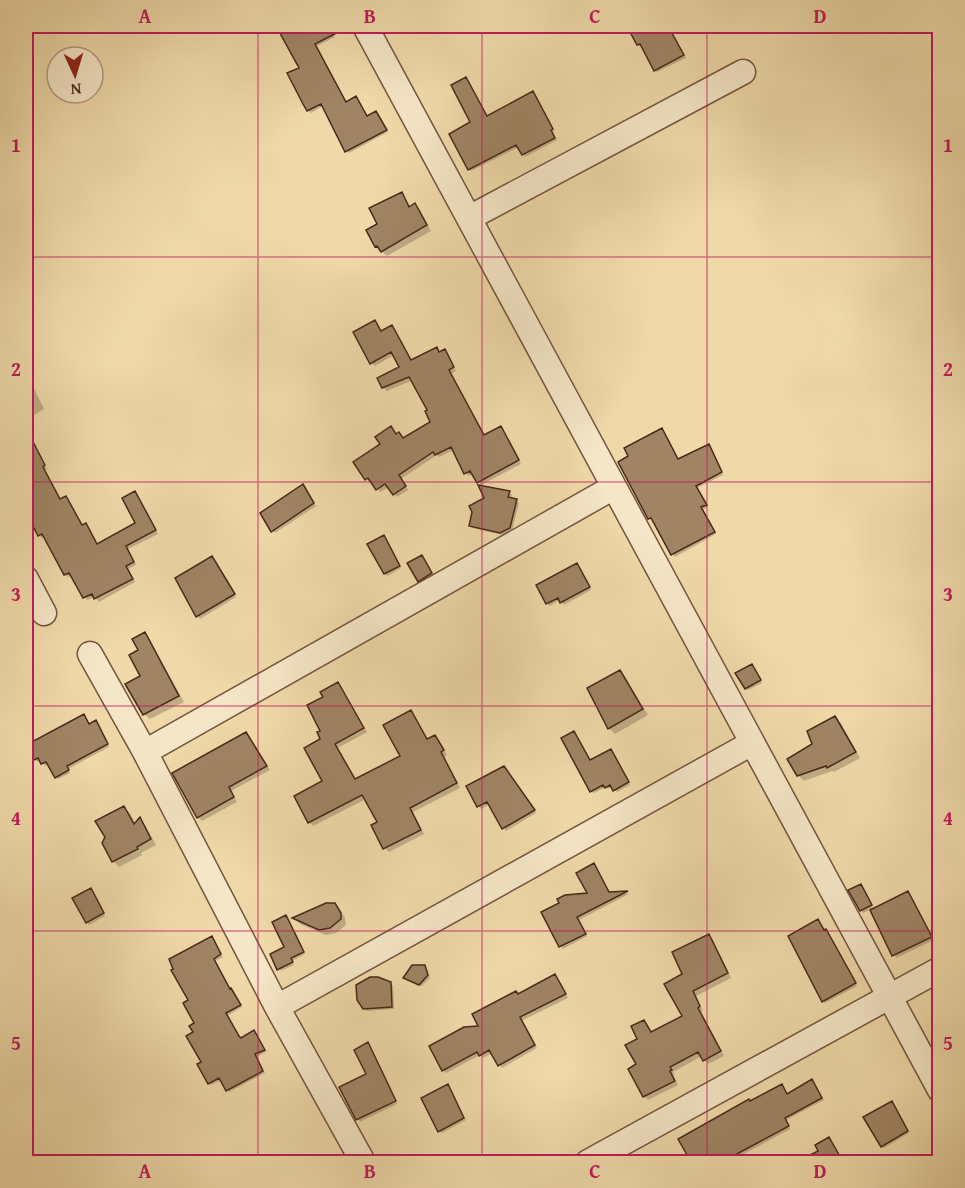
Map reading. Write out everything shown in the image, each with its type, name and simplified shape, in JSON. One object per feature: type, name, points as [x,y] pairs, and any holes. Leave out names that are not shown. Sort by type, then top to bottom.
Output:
[{"type":"street","points":[[365,26],[939,1090]]},
{"type":"street","points":[[469,218],[743,72]]},
{"type":"street","points":[[145,752],[614,487]]},
{"type":"street","points":[[26,579],[44,613]]},
{"type":"street","points":[[90,654],[145,752],[277,1007],[363,1162]]},
{"type":"street","points":[[277,1007],[752,743]]},
{"type":"street","points":[[588,1162],[939,969]]},
{"type":"building","points":[[276,26],[350,26],[315,44],[346,102],[356,96],[367,116],[376,111],[387,130],[345,152],[321,104],[307,111],[303,104],[287,73],[299,68]]},
{"type":"building","points":[[638,26],[668,26],[684,55],[654,71],[640,44],[637,45],[629,30]]},
{"type":"building","points":[[466,77],[487,116],[533,91],[553,129],[551,130],[555,138],[522,155],[516,145],[468,170],[449,134],[470,122],[451,85]]},
{"type":"building","points":[[402,192],[409,207],[415,203],[427,225],[381,252],[377,246],[375,247],[366,230],[377,224],[369,208]]},
{"type":"building","points":[[375,320],[381,331],[392,325],[411,360],[437,347],[439,352],[445,349],[454,367],[449,370],[484,435],[501,426],[519,460],[477,483],[470,471],[464,474],[451,447],[435,455],[433,452],[399,475],[406,486],[393,495],[385,484],[376,490],[368,478],[365,480],[353,462],[380,444],[375,437],[391,426],[396,434],[399,432],[403,438],[430,422],[425,411],[427,410],[409,377],[382,388],[377,378],[399,367],[391,352],[370,364],[353,332]]},
{"type":"building","points":[[26,428],[60,499],[66,496],[82,525],[86,523],[97,544],[135,523],[122,498],[135,491],[156,530],[126,546],[134,562],[126,566],[133,579],[94,599],[92,594],[83,598],[69,573],[64,575],[42,534],[38,536],[26,512]]},
{"type":"building","points":[[662,428],[678,459],[709,444],[722,472],[696,486],[707,505],[701,507],[715,532],[671,555],[651,518],[648,519],[618,462],[628,456],[624,448]]},
{"type":"building","points":[[303,484],[314,503],[271,532],[260,513]]},
{"type":"building","points":[[478,485],[510,491],[508,497],[517,499],[510,528],[500,533],[469,526],[472,512],[469,506],[484,498]]},
{"type":"building","points":[[384,535],[400,566],[384,574],[367,544]]},
{"type":"building","points":[[422,555],[432,573],[418,582],[407,563]]},
{"type":"building","points":[[212,556],[235,594],[196,617],[175,578]]},
{"type":"building","points":[[577,563],[590,587],[560,603],[558,598],[546,604],[536,585]]},
{"type":"building","points":[[145,632],[179,696],[143,715],[125,684],[140,676],[129,655],[138,650],[132,639]]},
{"type":"building","points":[[752,664],[761,680],[745,689],[735,673]]},
{"type":"building","points":[[620,670],[643,709],[608,729],[587,688]]},
{"type":"building","points":[[338,682],[364,728],[335,744],[355,779],[400,756],[383,725],[411,710],[427,739],[435,735],[444,750],[441,752],[457,783],[410,808],[421,830],[383,849],[371,825],[377,822],[362,795],[308,823],[294,796],[322,781],[304,748],[320,739],[317,732],[320,731],[307,705],[323,697],[320,692]]},
{"type":"building","points":[[84,714],[89,724],[96,720],[108,744],[67,766],[69,770],[55,778],[46,762],[41,764],[38,758],[34,760],[26,745]]},
{"type":"building","points":[[835,716],[856,752],[827,768],[826,766],[797,776],[787,759],[812,744],[807,731]]},
{"type":"building","points":[[574,731],[590,760],[611,749],[629,782],[613,791],[610,785],[605,788],[603,785],[590,792],[561,738]]},
{"type":"building","points":[[246,732],[267,766],[229,787],[234,797],[197,818],[172,773]]},
{"type":"building","points":[[504,766],[535,810],[502,829],[487,802],[477,807],[466,786]]},
{"type":"building","points":[[124,806],[134,824],[140,817],[151,839],[137,847],[138,849],[112,862],[102,843],[105,837],[95,821]]},
{"type":"building","points":[[594,863],[609,892],[628,891],[577,917],[586,934],[559,947],[541,912],[559,903],[557,899],[565,895],[587,893],[576,873]]},
{"type":"building","points":[[861,884],[872,905],[860,911],[848,890]]},
{"type":"building","points":[[91,888],[104,913],[86,923],[72,898]]},
{"type":"building","points":[[908,891],[932,937],[892,956],[870,910]]},
{"type":"building","points":[[326,903],[335,903],[341,913],[341,919],[330,928],[319,930],[292,918]]},
{"type":"building","points":[[286,915],[304,952],[291,958],[293,962],[277,970],[270,954],[284,947],[272,922]]},
{"type":"building","points":[[818,919],[856,983],[822,1002],[788,936]]},
{"type":"building","points":[[709,934],[728,973],[693,991],[700,1006],[698,1008],[721,1051],[703,1061],[698,1052],[670,1067],[675,1081],[643,1097],[628,1069],[636,1064],[625,1045],[637,1039],[631,1026],[644,1020],[651,1032],[682,1016],[664,984],[682,974],[672,952]]},
{"type":"building","points":[[212,936],[221,954],[214,959],[241,1005],[226,1013],[241,1038],[254,1030],[265,1050],[255,1054],[263,1071],[226,1091],[219,1078],[208,1084],[197,1064],[201,1062],[186,1036],[193,1032],[189,1026],[194,1023],[183,1003],[188,1000],[171,970],[173,969],[169,959]]},
{"type":"building","points":[[412,965],[425,965],[428,975],[419,985],[403,978]]},
{"type":"building","points":[[555,974],[566,994],[520,1017],[535,1045],[498,1066],[489,1050],[479,1056],[477,1052],[442,1071],[429,1046],[464,1027],[478,1026],[472,1014],[516,991],[518,994]]},
{"type":"building","points":[[370,977],[378,977],[391,982],[392,1007],[363,1009],[357,1000],[356,985]]},
{"type":"building","points":[[368,1042],[396,1101],[356,1120],[339,1087],[366,1074],[354,1050]]},
{"type":"building","points":[[812,1079],[822,1098],[785,1118],[789,1126],[722,1162],[691,1162],[678,1139],[749,1099],[750,1101],[782,1084],[787,1094]]},
{"type":"building","points":[[448,1084],[464,1118],[438,1132],[421,1098]]},
{"type":"building","points":[[892,1101],[908,1131],[881,1147],[863,1117]]},
{"type":"building","points":[[829,1137],[843,1162],[797,1162],[818,1151],[815,1145]]}]
